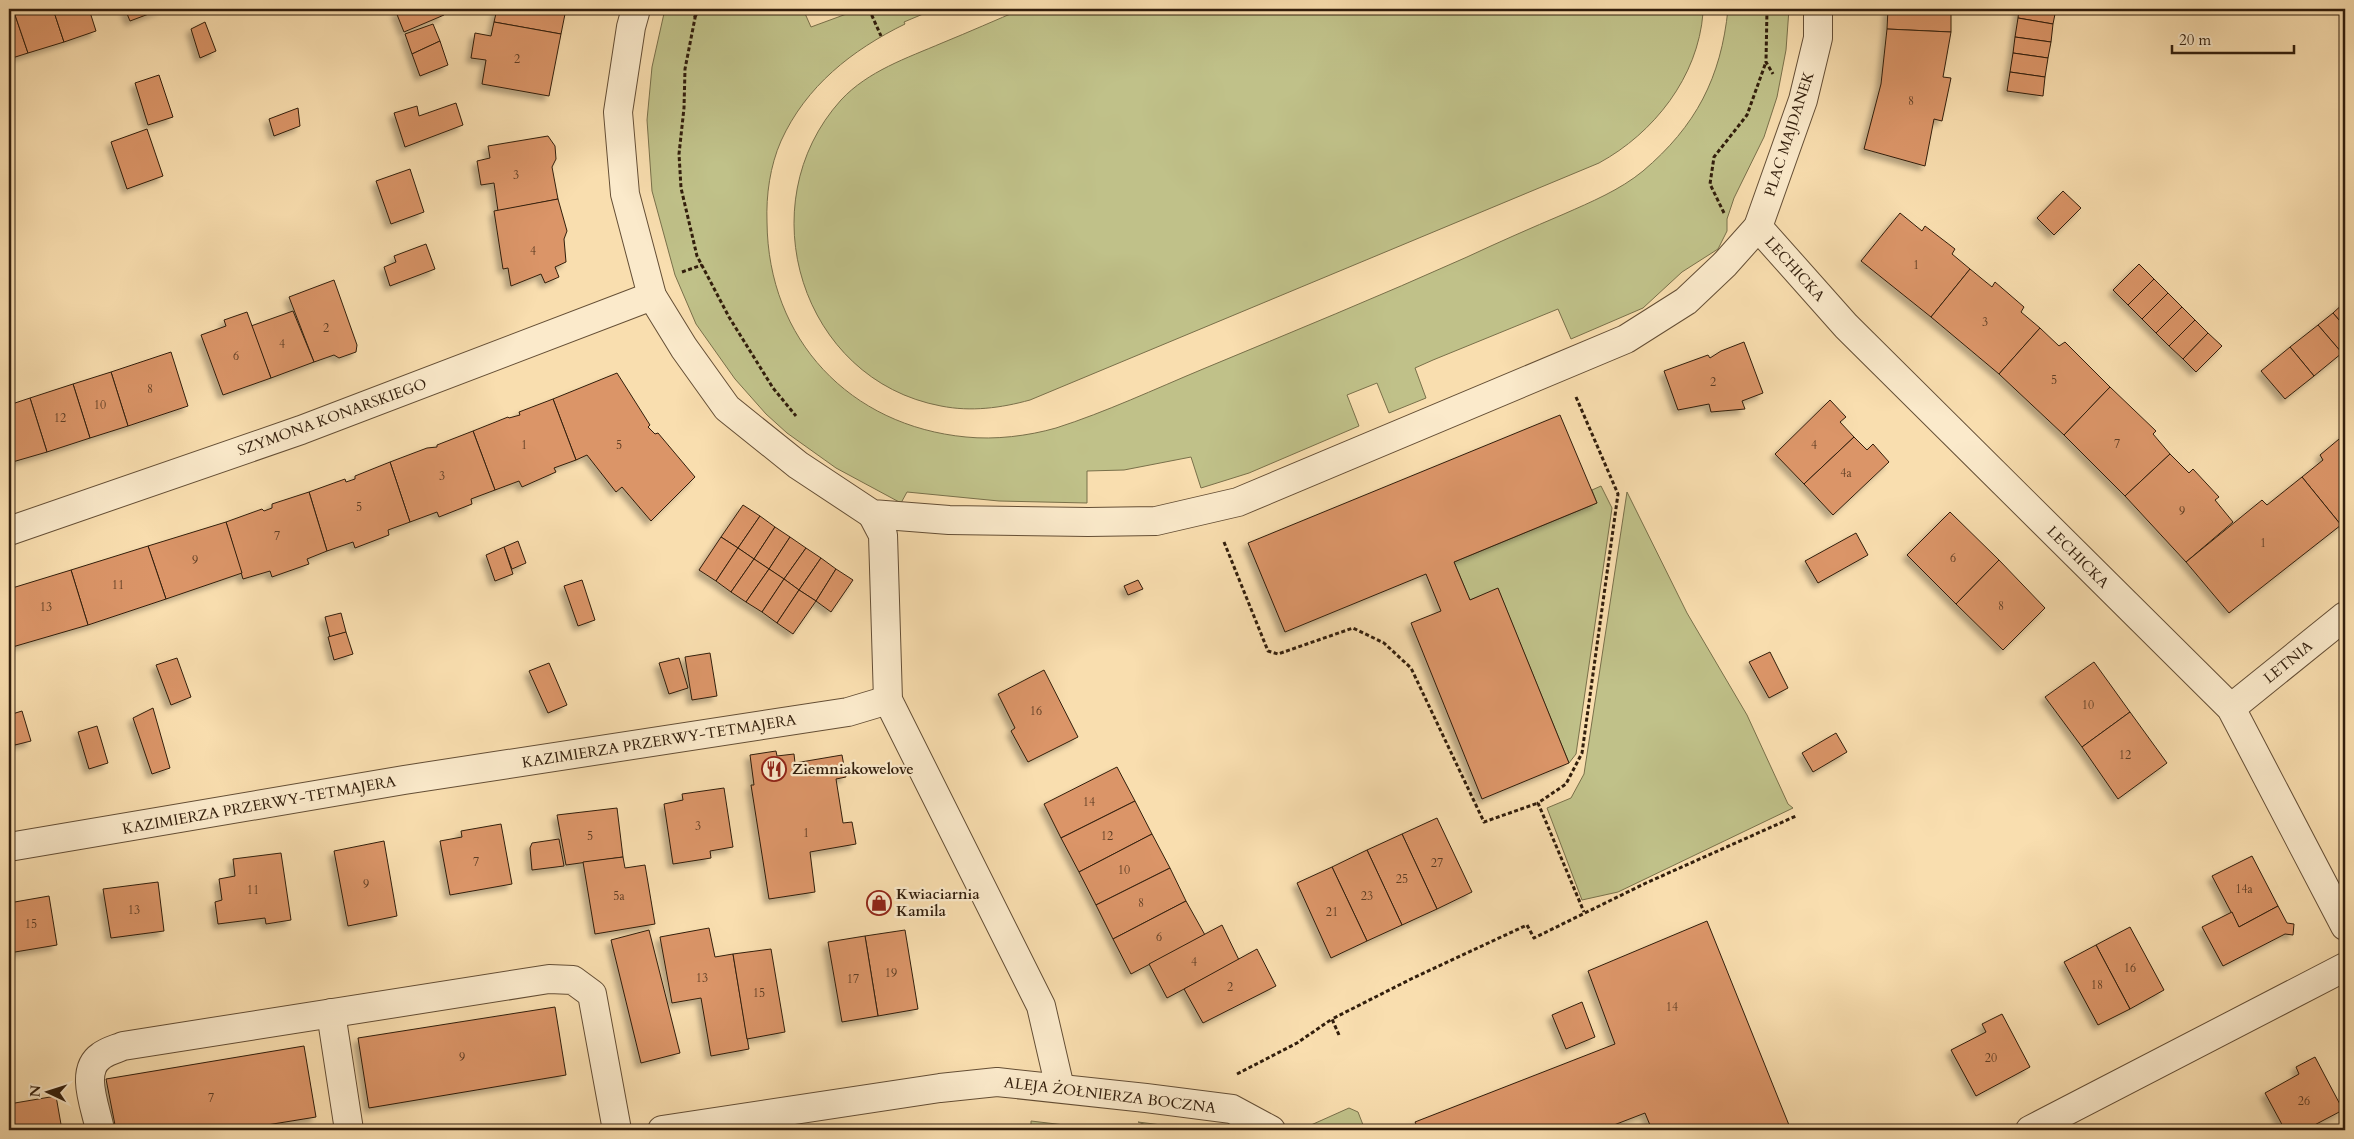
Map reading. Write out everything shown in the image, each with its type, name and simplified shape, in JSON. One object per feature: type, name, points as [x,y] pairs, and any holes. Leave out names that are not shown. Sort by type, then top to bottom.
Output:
[{"type":"street","points":[[636,9],[631,27],[618,112],[625,194],[652,296],[684,348],[727,408],[798,465],[872,514],[883,535],[888,700],[1042,1006],[1060,1088]]},
{"type":"street","name":"PLAC MAJDANEK","points":[[1758,227],[1803,100],[1818,38],[1818,9]]},
{"type":"street","points":[[872,514],[949,520],[1088,522],[1156,520],[1238,502],[1626,339],[1686,301],[1726,264],[1758,227]]},
{"type":"street","name":"LECHICKA","points":[[1758,227],[1846,326],[2232,708],[2345,926]]},
{"type":"street","name":"SZYMONA KONARSKIEGO","points":[[9,531],[301,430],[652,296]]},
{"type":"street","name":"LETNIA","points":[[2232,708],[2345,616]]},
{"type":"street","name":"KAZIMIERZA PRZERWY-TETMAJERA","points":[[9,847],[404,780],[848,712],[888,700]]},
{"type":"street","points":[[2030,1130],[2345,967]]},
{"type":"street","points":[[100,1130],[89,1074],[101,1056],[123,1046],[549,979],[573,980],[592,994],[617,1130]]},
{"type":"street","points":[[331,1013],[349,1130]]},
{"type":"street","name":"ALEJA ŻOŁNIERZA BOCZNA","points":[[662,1130],[940,1088],[997,1082],[1232,1109],[1271,1130]]},
{"type":"path","points":[[694,9],[695,18]]},
{"type":"path","points":[[699,9],[695,18],[685,69],[684,108],[679,154],[681,188],[695,246],[702,264],[729,316],[773,388],[794,412],[798,421]]},
{"type":"path","points":[[869,9],[880,36]]},
{"type":"path","points":[[1726,217],[1710,184],[1714,157],[1747,115],[1766,62]]},
{"type":"path","points":[[1211,508],[1239,584],[1268,651],[1278,654],[1354,628],[1384,643],[1411,668],[1484,822],[1538,803],[1566,784],[1582,753],[1618,494],[1562,366]]},
{"type":"path","points":[[1538,803],[1584,912]]},
{"type":"path","points":[[1230,1077],[1297,1043],[1332,1020],[1411,979],[1527,925],[1534,938],[1584,912],[1796,816]]},
{"type":"path","points":[[1332,1020],[1339,1035]]},
{"type":"green space","points":[[665,9],[803,9],[811,27],[860,9],[890,9],[905,14],[935,9],[904,22],[905,24],[885,34],[849,58],[817,87],[791,121],[774,160],[767,201],[771,265],[782,304],[800,339],[823,370],[852,395],[886,415],[924,429],[966,437],[988,438],[1011,437],[1045,431],[1112,408],[1402,286],[1615,190],[1634,178],[1662,154],[1678,136],[1703,99],[1719,57],[1725,34],[1728,9],[1789,9],[1786,50],[1777,97],[1764,137],[1734,198],[1727,219],[1727,231],[1718,249],[1682,272],[1643,308],[1571,339],[1558,309],[1415,368],[1426,398],[1389,413],[1377,383],[1347,395],[1359,426],[1249,473],[1201,488],[1191,457],[1124,470],[1087,471],[1087,503],[999,501],[907,492],[901,503],[836,468],[787,433],[766,414],[735,379],[696,324],[675,275],[652,191],[647,120],[652,67]]},
{"type":"green space","points":[[1022,9],[1703,9],[1703,13],[1699,37],[1692,59],[1670,101],[1638,136],[1619,151],[1599,163],[1030,400],[986,408],[963,409],[941,406],[893,390],[853,362],[823,325],[803,282],[794,236],[797,188],[813,142],[841,100],[863,81],[915,54]]},
{"type":"green space","points":[[1601,486],[1612,508],[1576,754],[1569,763],[1498,589],[1470,600],[1454,562],[1597,503],[1592,490]]},
{"type":"green space","points":[[1627,492],[1687,613],[1747,715],[1788,804],[1793,808],[1618,892],[1582,900],[1547,808],[1571,798],[1584,774]]},
{"type":"green space","points":[[1349,1108],[1358,1112],[1365,1130],[1313,1130],[1311,1125]]},
{"type":"green space","points":[[1031,1121],[1107,1130],[1031,1130]]},
{"type":"green space","points":[[1138,1122],[1201,1130],[1159,1130]]},
{"type":"building","points":[[9,9],[13,9],[28,53],[9,59]]},
{"type":"building","points":[[13,9],[53,9],[64,42],[28,53]]},
{"type":"building","points":[[53,9],[89,9],[96,31],[64,42]]},
{"type":"building","points":[[125,9],[162,9],[130,21]]},
{"type":"building","points":[[404,9],[442,9],[444,15],[404,32],[396,12]]},
{"type":"building","points":[[497,9],[566,9],[561,34],[494,22]]},
{"type":"building","points":[[1888,9],[1951,9],[1951,32],[1887,29]]},
{"type":"building","points":[[2019,9],[2056,9],[2053,24],[2018,18]]},
{"type":"building","points":[[2018,18],[2053,24],[2051,42],[2015,37]]},
{"type":"building","points":[[205,22],[216,51],[200,58],[191,29]]},
{"type":"building","points":[[494,22],[561,34],[549,96],[482,84],[486,60],[471,58],[475,33],[491,36]]},
{"type":"building","points":[[433,24],[440,41],[412,54],[405,34]]},
{"type":"building","points":[[1887,29],[1951,32],[1943,77],[1951,78],[1942,121],[1934,119],[1925,166],[1864,149],[1881,84]]},
{"type":"building","points":[[2015,37],[2051,42],[2048,58],[2013,53]]},
{"type":"building","points":[[440,41],[448,65],[420,76],[412,54]]},
{"type":"building","points":[[2013,53],[2048,58],[2045,77],[2010,72]]},
{"type":"building","points":[[2010,72],[2045,77],[2043,96],[2007,91]]},
{"type":"building","points":[[159,75],[173,117],[148,125],[135,83]]},
{"type":"building","points":[[456,103],[463,125],[405,147],[394,113],[417,106],[419,116]]},
{"type":"building","points":[[298,108],[300,126],[274,136],[269,119]]},
{"type":"building","points":[[147,129],[163,176],[127,189],[111,142]]},
{"type":"building","points":[[548,136],[555,146],[556,159],[552,167],[558,199],[498,211],[494,183],[481,185],[477,161],[490,158],[488,146]]},
{"type":"building","points":[[410,169],[424,212],[391,224],[376,181]]},
{"type":"building","points":[[2063,191],[2081,208],[2054,235],[2037,218]]},
{"type":"building","points":[[558,199],[567,231],[564,239],[566,262],[555,267],[559,277],[545,283],[541,274],[511,286],[508,268],[503,269],[494,211]]},
{"type":"building","points":[[1900,213],[1922,231],[1925,226],[1955,249],[1952,254],[1970,269],[1931,317],[1861,261]]},
{"type":"building","points":[[426,244],[435,269],[390,286],[384,267],[396,262],[394,256]]},
{"type":"building","points":[[2139,264],[2154,279],[2128,305],[2113,290]]},
{"type":"building","points":[[1970,269],[1992,287],[1995,282],[2024,307],[2021,312],[2040,328],[1999,374],[1931,317]]},
{"type":"building","points":[[2154,279],[2168,293],[2142,319],[2128,305]]},
{"type":"building","points":[[334,280],[357,345],[356,352],[339,358],[334,355],[314,362],[289,297]]},
{"type":"building","points":[[2168,293],[2182,307],[2156,333],[2142,319]]},
{"type":"building","points":[[2345,302],[2345,327],[2333,313]]},
{"type":"building","points":[[2182,307],[2195,320],[2169,346],[2156,333]]},
{"type":"building","points":[[293,311],[314,362],[271,378],[251,326]]},
{"type":"building","points":[[247,312],[271,378],[223,395],[201,335],[226,326],[224,320]]},
{"type":"building","points":[[2333,313],[2345,327],[2345,350],[2342,353],[2318,325]]},
{"type":"building","points":[[2195,320],[2208,333],[2183,359],[2169,346]]},
{"type":"building","points":[[2318,325],[2342,353],[2314,376],[2290,347]]},
{"type":"building","points":[[2040,328],[2059,346],[2065,342],[2110,387],[2064,435],[1999,374]]},
{"type":"building","points":[[2208,333],[2222,346],[2196,372],[2183,359]]},
{"type":"building","points":[[1744,342],[1763,393],[1742,401],[1745,409],[1711,412],[1709,404],[1678,410],[1664,371],[1708,355],[1710,358],[1721,351]]},
{"type":"building","points":[[2290,347],[2314,376],[2285,399],[2261,371]]},
{"type":"building","points":[[171,352],[188,406],[128,426],[111,372]]},
{"type":"building","points":[[111,372],[128,426],[90,438],[73,384]]},
{"type":"building","points":[[617,373],[650,425],[648,427],[655,434],[658,433],[695,477],[651,521],[622,487],[616,492],[587,455],[576,460],[553,399]]},
{"type":"building","points":[[73,384],[90,438],[47,452],[30,398]]},
{"type":"building","points":[[2110,387],[2156,431],[2153,434],[2170,454],[2125,496],[2064,435]]},
{"type":"building","points":[[30,398],[47,452],[9,463],[9,405]]},
{"type":"building","points":[[553,399],[576,460],[554,468],[556,472],[522,487],[519,481],[495,490],[473,431],[508,417],[520,415],[519,412]]},
{"type":"building","points":[[1830,400],[1846,417],[1840,422],[1854,437],[1804,484],[1775,454]]},
{"type":"building","points":[[1560,415],[1597,503],[1454,562],[1470,600],[1498,588],[1569,763],[1482,799],[1411,623],[1441,611],[1426,574],[1285,632],[1248,543]]},
{"type":"building","points":[[473,431],[495,490],[471,499],[472,504],[439,517],[437,512],[410,522],[390,462],[427,448],[437,447],[437,445]]},
{"type":"building","points":[[2345,434],[2345,521],[2341,525],[2302,477],[2323,460],[2320,455]]},
{"type":"building","points":[[1854,437],[1867,450],[1873,444],[1889,462],[1833,515],[1804,484]]},
{"type":"building","points":[[2170,454],[2189,473],[2193,469],[2219,497],[2215,500],[2233,522],[2186,562],[2125,496]]},
{"type":"building","points":[[390,462],[410,522],[388,530],[389,535],[355,548],[353,542],[327,551],[309,492],[345,479],[346,482],[355,479],[355,476]]},
{"type":"building","points":[[2302,477],[2341,525],[2229,613],[2186,562],[2262,500],[2267,505]]},
{"type":"building","points":[[309,492],[327,551],[307,559],[309,564],[272,577],[270,571],[243,579],[226,522],[262,509],[264,511],[272,508],[272,504]]},
{"type":"building","points":[[743,505],[760,516],[738,548],[721,537]]},
{"type":"building","points":[[1950,512],[1999,560],[1956,604],[1907,555]]},
{"type":"building","points":[[760,516],[775,527],[754,559],[738,548]]},
{"type":"building","points":[[226,522],[242,573],[166,599],[148,546]]},
{"type":"building","points":[[775,527],[790,537],[769,569],[754,559]]},
{"type":"building","points":[[1856,533],[1868,555],[1818,583],[1805,561]]},
{"type":"building","points":[[721,537],[738,548],[716,581],[699,570]]},
{"type":"building","points":[[790,537],[806,548],[784,579],[769,569]]},
{"type":"building","points":[[518,541],[526,563],[512,569],[504,547]]},
{"type":"building","points":[[148,546],[166,599],[88,625],[71,570]]},
{"type":"building","points":[[504,547],[513,574],[495,581],[486,555]]},
{"type":"building","points":[[738,548],[754,559],[731,592],[716,581]]},
{"type":"building","points":[[806,548],[821,558],[799,590],[784,579]]},
{"type":"building","points":[[821,558],[836,569],[816,601],[799,590]]},
{"type":"building","points":[[754,559],[769,569],[746,602],[731,592]]},
{"type":"building","points":[[1999,560],[2045,608],[2003,650],[1956,604]]},
{"type":"building","points":[[769,569],[784,579],[762,612],[746,602]]},
{"type":"building","points":[[836,569],[853,580],[831,612],[816,601]]},
{"type":"building","points":[[71,570],[88,625],[9,648],[9,589]]},
{"type":"building","points":[[784,579],[799,590],[777,623],[762,612]]},
{"type":"building","points":[[582,580],[595,620],[578,626],[564,586]]},
{"type":"building","points":[[1138,580],[1143,589],[1128,595],[1124,586]]},
{"type":"building","points":[[799,590],[816,601],[793,634],[777,623]]},
{"type":"building","points":[[341,613],[346,632],[330,637],[325,617]]},
{"type":"building","points":[[346,632],[353,654],[334,660],[328,637]]},
{"type":"building","points":[[1770,652],[1788,688],[1769,698],[1749,662]]},
{"type":"building","points":[[710,653],[717,696],[692,700],[685,657]]},
{"type":"building","points":[[177,658],[191,697],[171,705],[156,665]]},
{"type":"building","points":[[679,658],[688,688],[669,694],[659,663]]},
{"type":"building","points":[[2094,662],[2130,712],[2082,747],[2045,697]]},
{"type":"building","points":[[549,663],[567,705],[548,713],[529,671]]},
{"type":"building","points":[[1044,670],[1078,737],[1028,762],[1011,731],[1015,728],[998,694]]},
{"type":"building","points":[[153,708],[170,768],[152,774],[133,718]]},
{"type":"building","points":[[22,711],[31,741],[15,745],[9,724],[9,715]]},
{"type":"building","points":[[2130,712],[2167,763],[2118,799],[2082,747]]},
{"type":"building","points":[[97,726],[108,763],[89,769],[78,732]]},
{"type":"building","points":[[1836,733],[1847,752],[1813,772],[1802,753]]},
{"type":"building","points":[[776,751],[777,756],[794,754],[795,763],[842,755],[846,777],[836,779],[843,823],[852,822],[856,844],[810,852],[815,892],[769,899],[751,785],[754,785],[750,755]]},
{"type":"building","points":[[1117,767],[1135,801],[1061,838],[1044,804]]},
{"type":"building","points":[[724,788],[733,847],[710,851],[711,858],[673,864],[664,804],[683,800],[682,794]]},
{"type":"building","points":[[1135,801],[1152,834],[1079,872],[1061,838]]},
{"type":"building","points":[[617,808],[623,857],[566,865],[557,815]]},
{"type":"building","points":[[1437,818],[1472,892],[1437,909],[1402,834]]},
{"type":"building","points":[[501,824],[512,884],[450,895],[440,841],[462,837],[461,831]]},
{"type":"building","points":[[1152,834],[1170,868],[1096,905],[1079,872]]},
{"type":"building","points":[[1402,834],[1437,909],[1402,925],[1367,850]]},
{"type":"building","points":[[559,839],[564,866],[532,870],[530,848],[532,843]]},
{"type":"building","points":[[384,841],[397,916],[348,926],[334,851]]},
{"type":"building","points":[[1367,850],[1402,925],[1367,941],[1332,867]]},
{"type":"building","points":[[281,853],[291,920],[266,924],[265,918],[218,924],[215,902],[222,900],[219,879],[235,876],[233,859]]},
{"type":"building","points":[[2252,856],[2278,906],[2239,927],[2212,876]]},
{"type":"building","points":[[623,857],[625,868],[645,865],[655,924],[595,934],[583,862]]},
{"type":"building","points":[[1332,867],[1367,941],[1331,958],[1297,883]]},
{"type":"building","points":[[1170,868],[1186,901],[1113,939],[1096,905]]},
{"type":"building","points":[[158,882],[164,931],[111,938],[103,889]]},
{"type":"building","points":[[49,896],[57,945],[9,953],[9,903]]},
{"type":"building","points":[[1186,901],[1205,935],[1131,974],[1113,939]]},
{"type":"building","points":[[2278,906],[2287,923],[2294,924],[2293,935],[2285,934],[2223,966],[2202,927],[2232,912],[2239,927]]},
{"type":"building","points":[[1707,921],[1791,1130],[1652,1130],[1645,1113],[1601,1130],[1419,1130],[1415,1122],[1615,1044],[1588,971]]},
{"type":"building","points":[[1222,925],[1239,960],[1167,998],[1149,964]]},
{"type":"building","points":[[2130,927],[2164,990],[2130,1009],[2096,945]]},
{"type":"building","points":[[709,928],[715,957],[733,954],[749,1049],[711,1056],[701,998],[672,1003],[660,937]]},
{"type":"building","points":[[649,930],[680,1053],[641,1063],[611,940]]},
{"type":"building","points":[[905,930],[918,1009],[878,1016],[865,936]]},
{"type":"building","points":[[865,936],[878,1016],[842,1022],[828,942]]},
{"type":"building","points":[[2096,945],[2130,1009],[2098,1025],[2064,962]]},
{"type":"building","points":[[771,949],[785,1032],[747,1039],[733,954]]},
{"type":"building","points":[[1257,949],[1276,986],[1203,1023],[1184,989]]},
{"type":"building","points":[[1582,1002],[1595,1037],[1566,1049],[1552,1015]]},
{"type":"building","points":[[555,1007],[566,1075],[369,1108],[358,1038]]},
{"type":"building","points":[[2002,1014],[2030,1067],[1976,1096],[1951,1050],[1986,1032],[1982,1024]]},
{"type":"building","points":[[304,1046],[316,1117],[236,1130],[116,1130],[106,1079]]},
{"type":"building","points":[[2315,1057],[2343,1110],[2305,1130],[2285,1130],[2265,1093],[2299,1074],[2296,1067]]},
{"type":"building","points":[[56,1096],[62,1130],[9,1130],[9,1104]]},
{"type":"place","name":"Ziemniakowelove","points":[[774,769]]},
{"type":"place","name":"Kwiaciarnia Kamila","points":[[879,903]]}]
